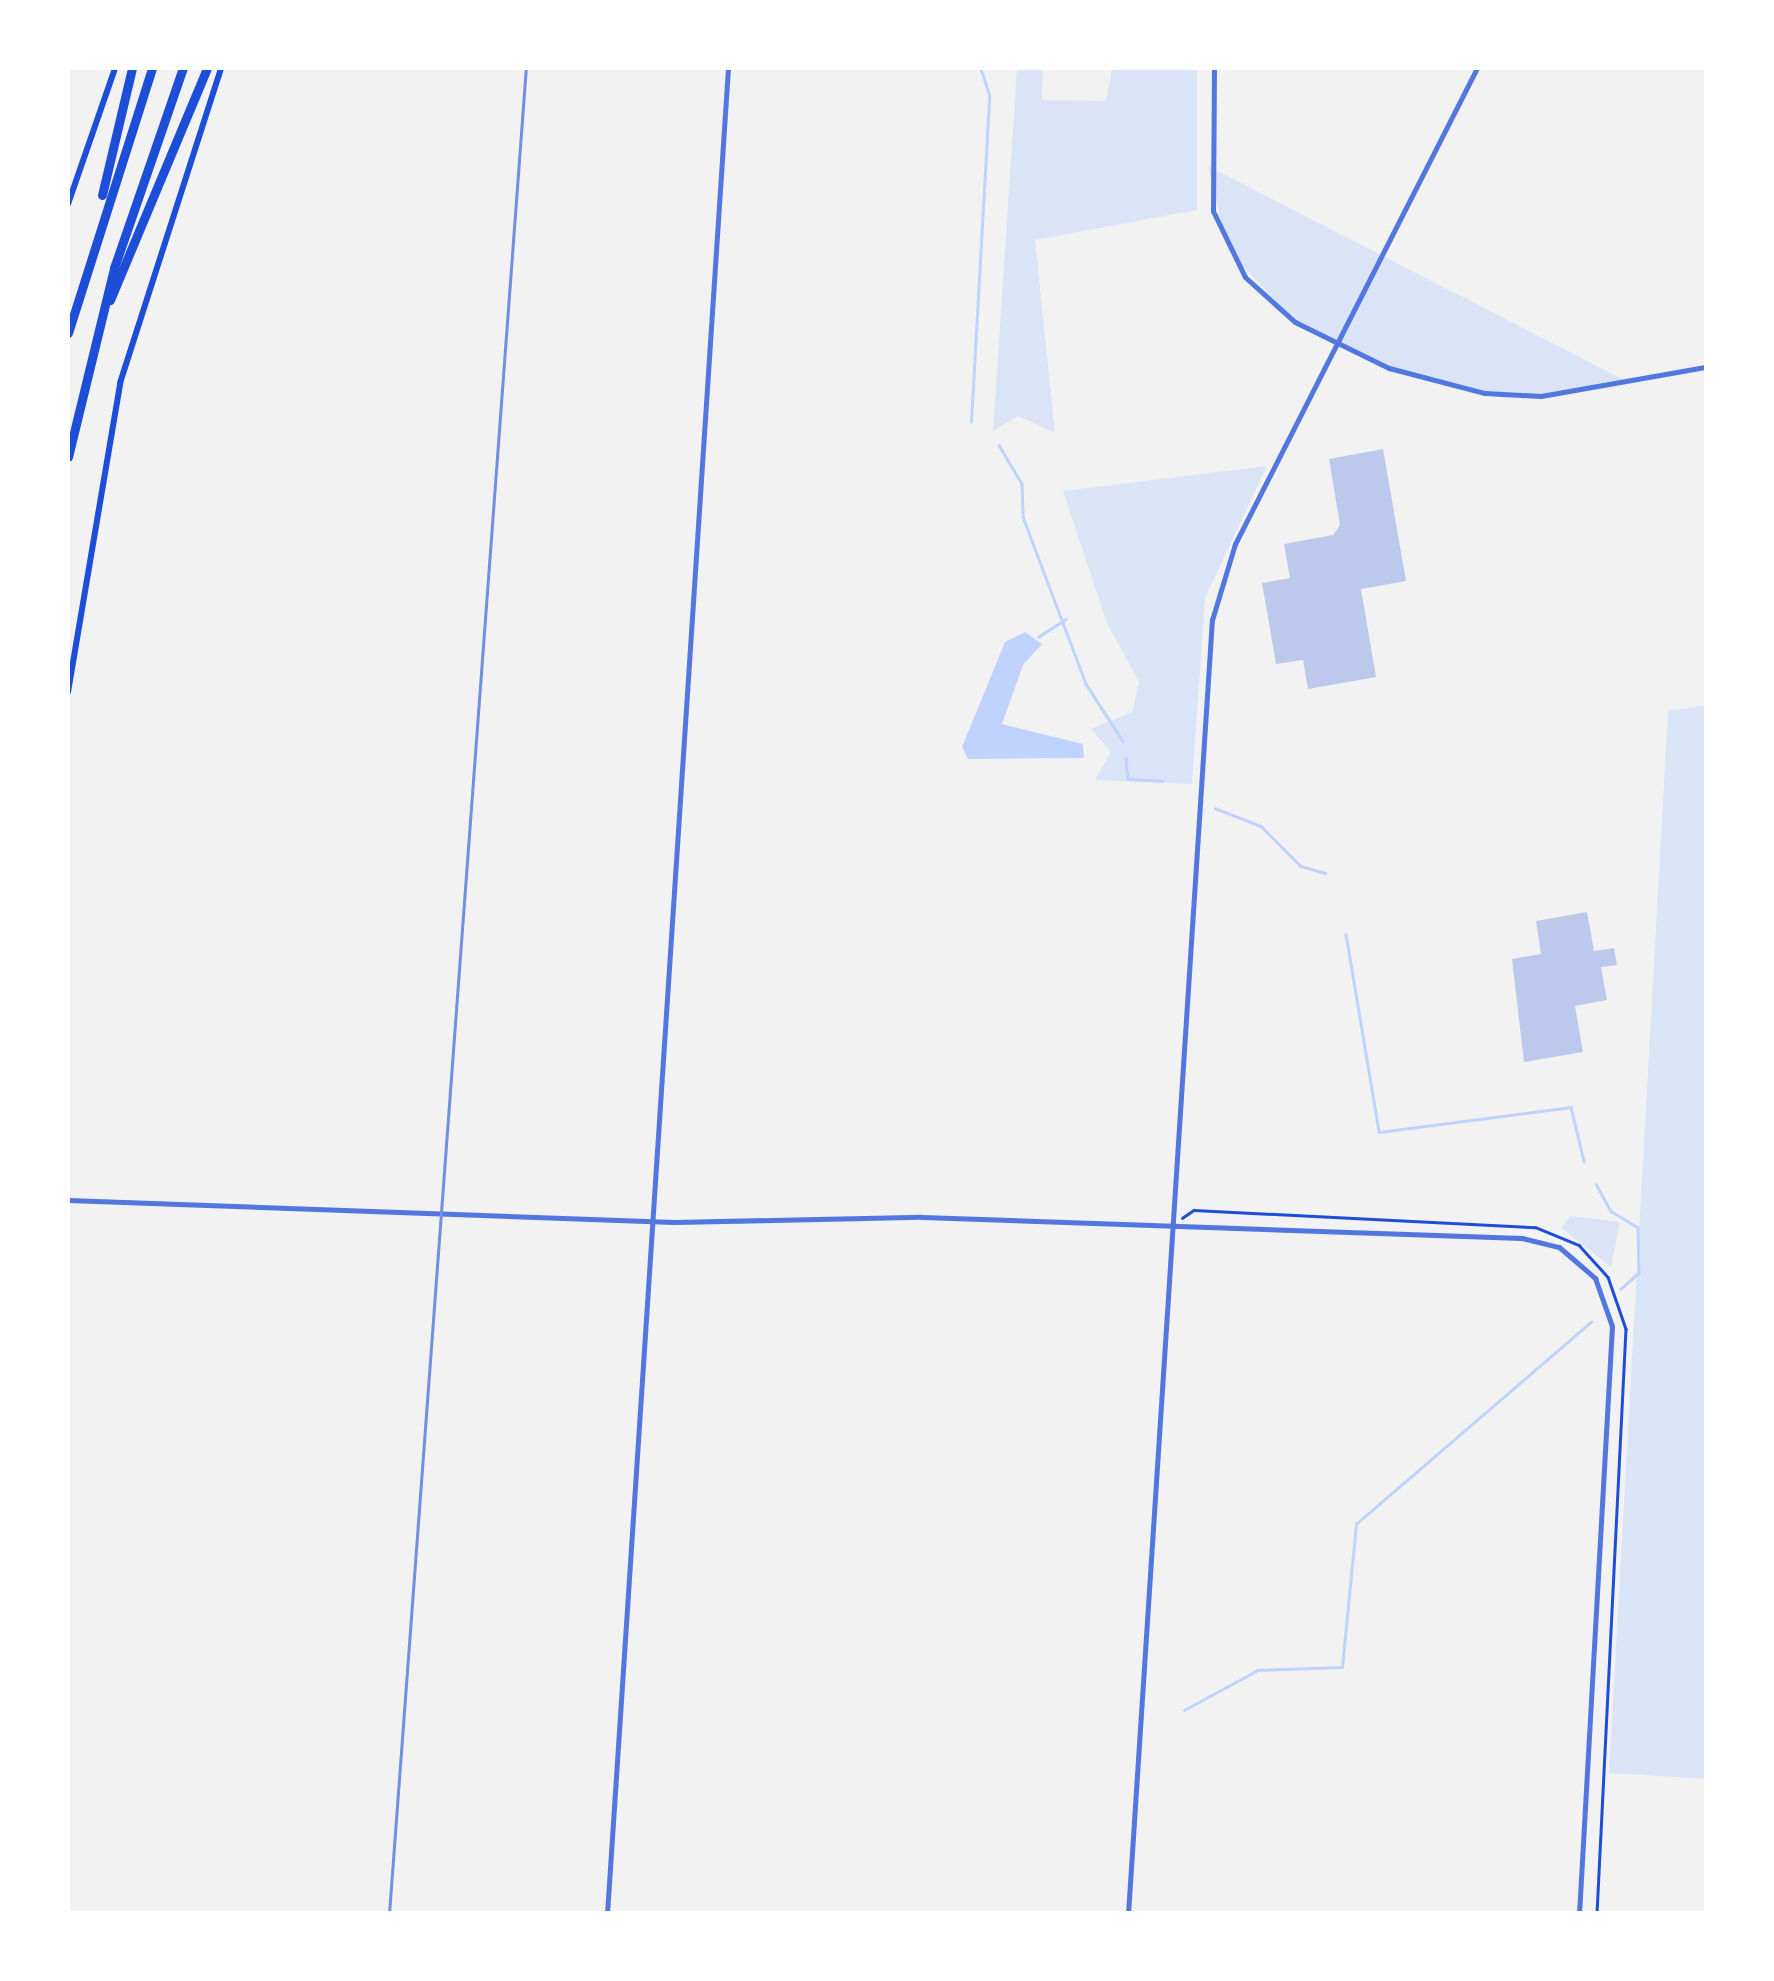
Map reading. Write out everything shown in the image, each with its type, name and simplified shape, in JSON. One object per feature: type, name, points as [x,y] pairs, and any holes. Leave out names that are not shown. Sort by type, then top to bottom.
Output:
[{"type":"highway","points":[[68,333],[132,68]]},
{"type":"highway","points":[[92,246],[152,68]]},
{"type":"highway","points":[[68,456],[97,330],[183,68]]},
{"type":"highway","points":[[97,330],[207,68]]},
{"type":"main road","points":[[68,204],[115,68]]},
{"type":"main road","points":[[68,692],[120,383],[221,68]]},
{"type":"street","points":[[607,1914],[728,68]]},
{"type":"street","points":[[1214,68],[1208,183],[1228,250],[1265,300],[1338,343],[1426,382],[1484,393],[1541,396],[1706,368]]},
{"type":"street","points":[[1128,1914],[1202,788],[1220,581],[1477,68]]},
{"type":"street","points":[[68,1200],[655,1221],[1174,1226],[1530,1238],[1566,1251],[1599,1284],[1612,1326],[1579,1914]]},
{"type":"path","points":[[1191,1211],[1535,1226],[1572,1241],[1608,1276],[1626,1329],[1597,1914]]},
{"type":"shaded area","points":[[1017,68],[1043,68],[1042,100],[1106,101],[1112,68],[1197,68],[1197,210],[1035,240],[1055,433],[1018,416],[993,431]]},
{"type":"shaded area","points":[[1208,166],[1630,383],[1541,396],[1484,393],[1389,368],[1295,322],[1228,250]]},
{"type":"shaded area","points":[[1267,466],[1205,598],[1192,784],[1095,780],[1111,752],[1091,729],[1132,712],[1139,682],[1107,623],[1063,491]]},
{"type":"shaded area","points":[[1706,705],[1706,1779],[1609,1773],[1668,711]]},
{"type":"shaded area","points":[[1570,1216],[1620,1222],[1611,1267],[1561,1228]]},
{"type":"water","points":[[1025,632],[1042,644],[1023,665],[1002,724],[1083,744],[1084,758],[968,759],[962,747],[1005,642]]},
{"type":"building","points":[[1383,449],[1406,581],[1361,589],[1376,677],[1308,689],[1303,660],[1276,664],[1262,583],[1290,578],[1284,544],[1333,535],[1340,525],[1329,459]]},
{"type":"building","points":[[1587,912],[1594,951],[1614,948],[1617,965],[1601,967],[1607,1000],[1575,1006],[1583,1052],[1524,1062],[1512,959],[1541,954],[1536,921]]},
{"type":"waterway","points":[[971,422],[989,95],[980,68]]},
{"type":"waterway","points":[[999,445],[1022,484],[1023,517],[1086,684],[1123,741]]},
{"type":"waterway","points":[[1038,637],[1066,619]]},
{"type":"waterway","points":[[1126,758],[1128,779],[1162,781]]},
{"type":"waterway","points":[[1215,808],[1261,826],[1301,866],[1325,873]]},
{"type":"waterway","points":[[1346,934],[1379,1132],[1571,1107],[1584,1161]]},
{"type":"waterway","points":[[1596,1184],[1611,1211],[1638,1227],[1639,1273],[1621,1289]]},
{"type":"waterway","points":[[1184,1710],[1258,1670],[1342,1667],[1356,1524],[1591,1322]]},
{"type":"tram line","points":[[389,1914],[526,68]]}]
